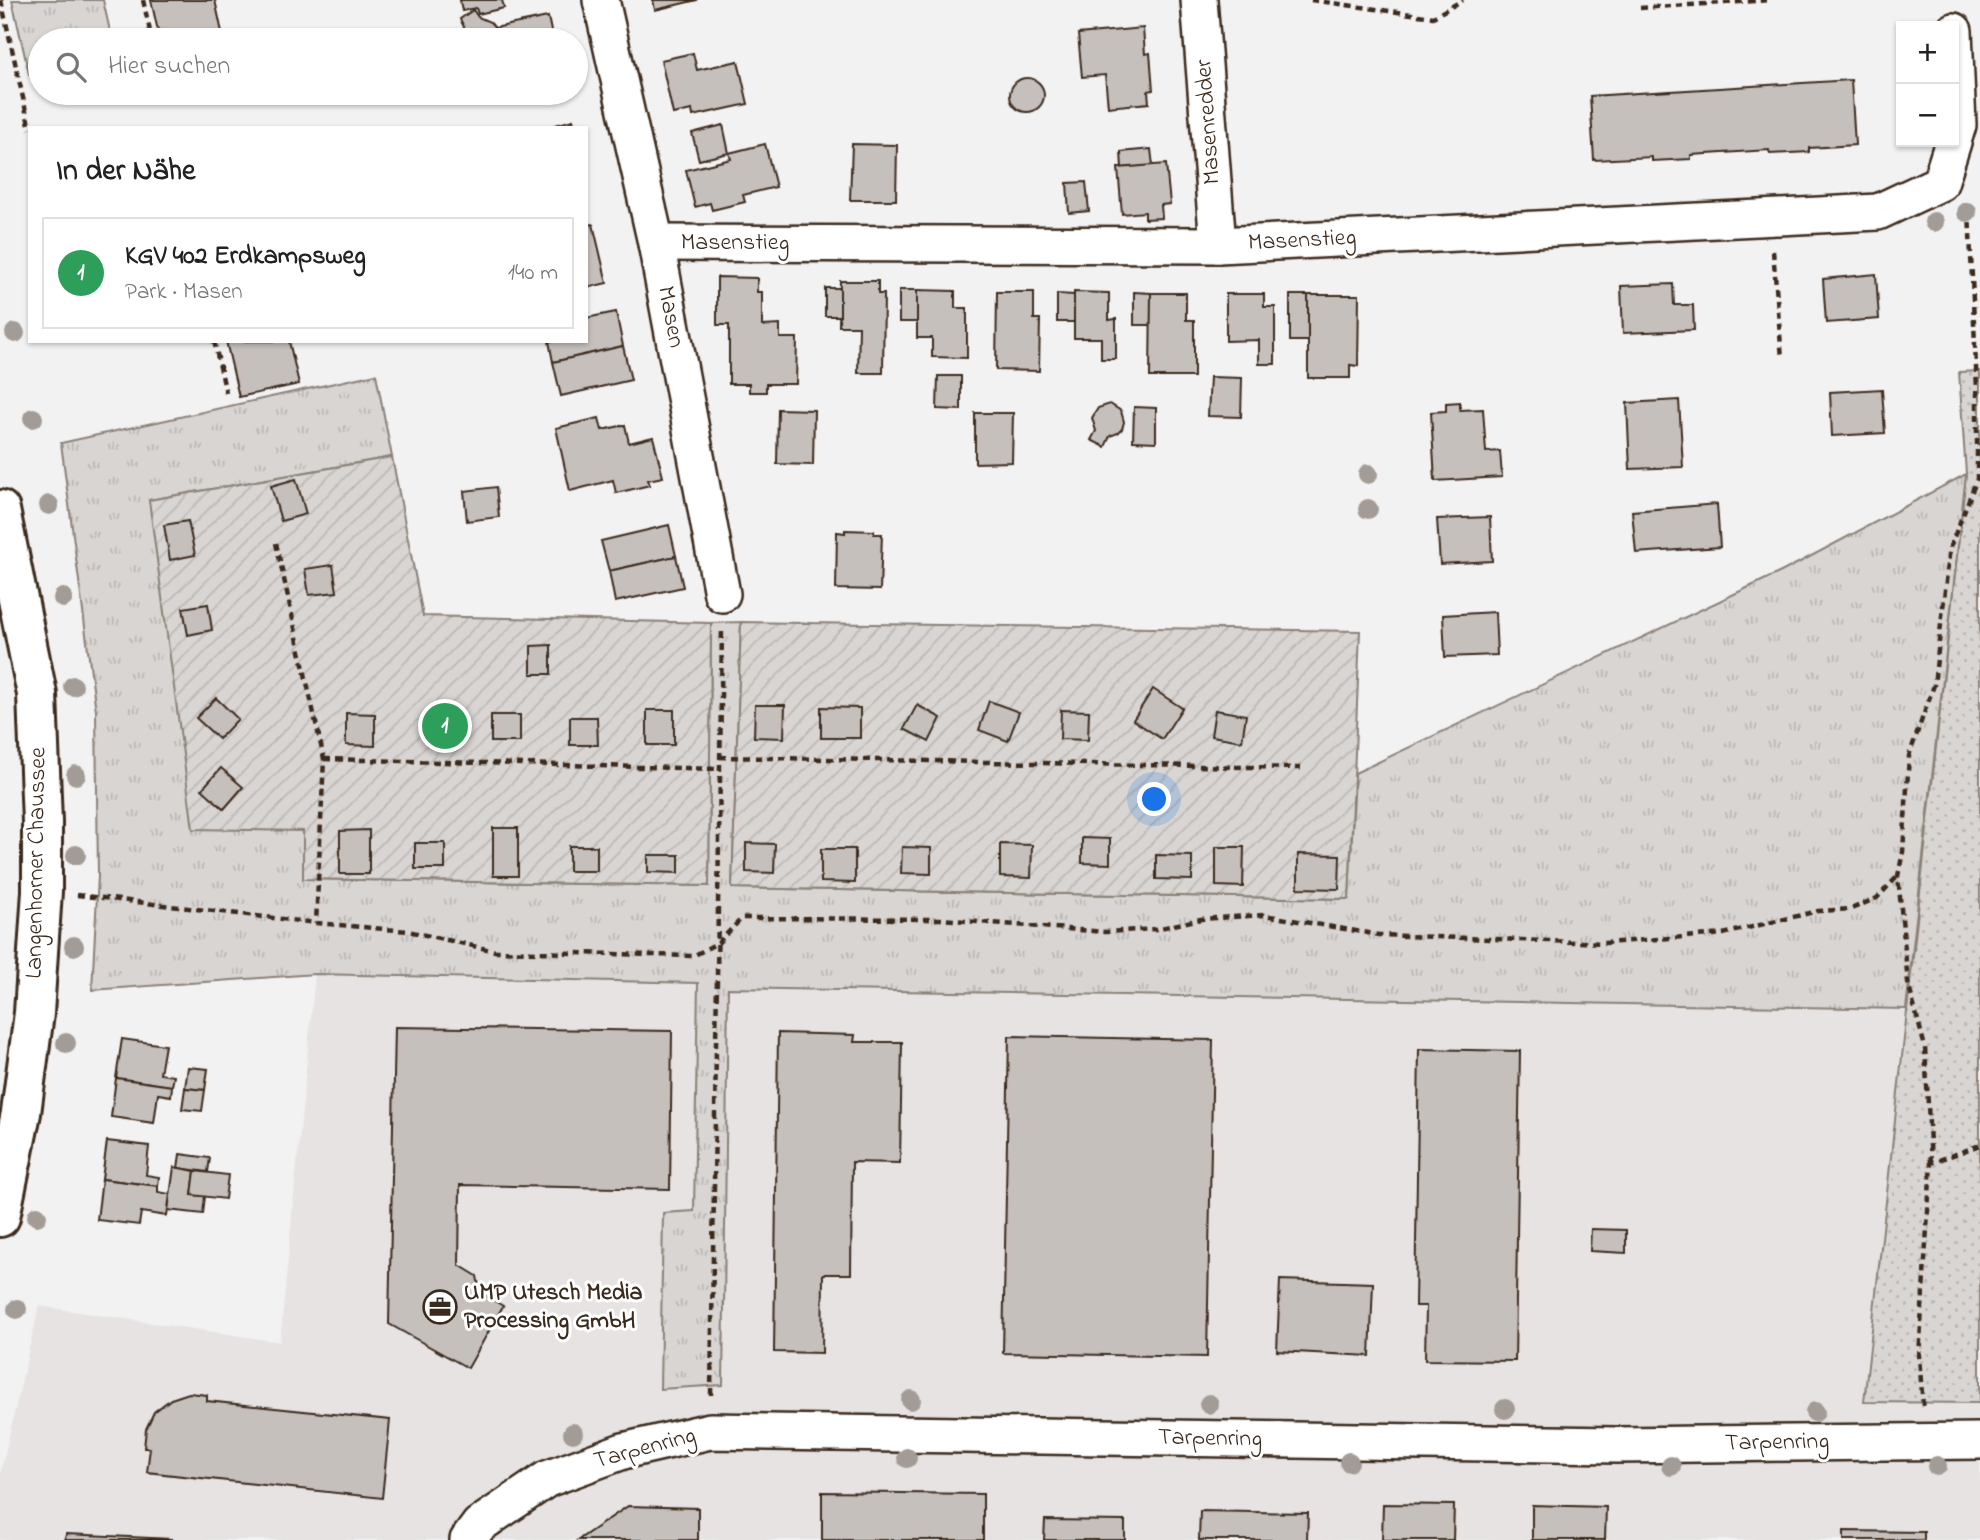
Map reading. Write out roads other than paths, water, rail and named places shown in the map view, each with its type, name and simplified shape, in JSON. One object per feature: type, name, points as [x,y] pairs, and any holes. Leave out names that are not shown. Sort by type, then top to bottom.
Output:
[{"type":"main road","name":"Langenhorner Chaussee","points":[[0,510],[37,694],[43,822],[42,891],[29,1050],[21,1113],[0,1217]]},
{"type":"street","name":"Masen","points":[[601,0],[656,243],[722,594]]},
{"type":"street","name":"Masenredder","points":[[1199,0],[1218,245]]},
{"type":"street","points":[[1952,0],[1954,21]]},
{"type":"street","name":"Masenstieg","points":[[656,243],[1218,245],[1878,212],[1940,183],[1951,147]]},
{"type":"street","name":"Tarpenring","points":[[468,1540],[479,1525],[547,1479],[623,1451],[710,1431],[1616,1445],[1980,1441]]},
{"type":"place","name":"KGV 402 Erdkampsweg","points":[[445,726]]},
{"type":"place","name":"UMP Utesch Media Processing GmbH","points":[[440,1307]]}]
